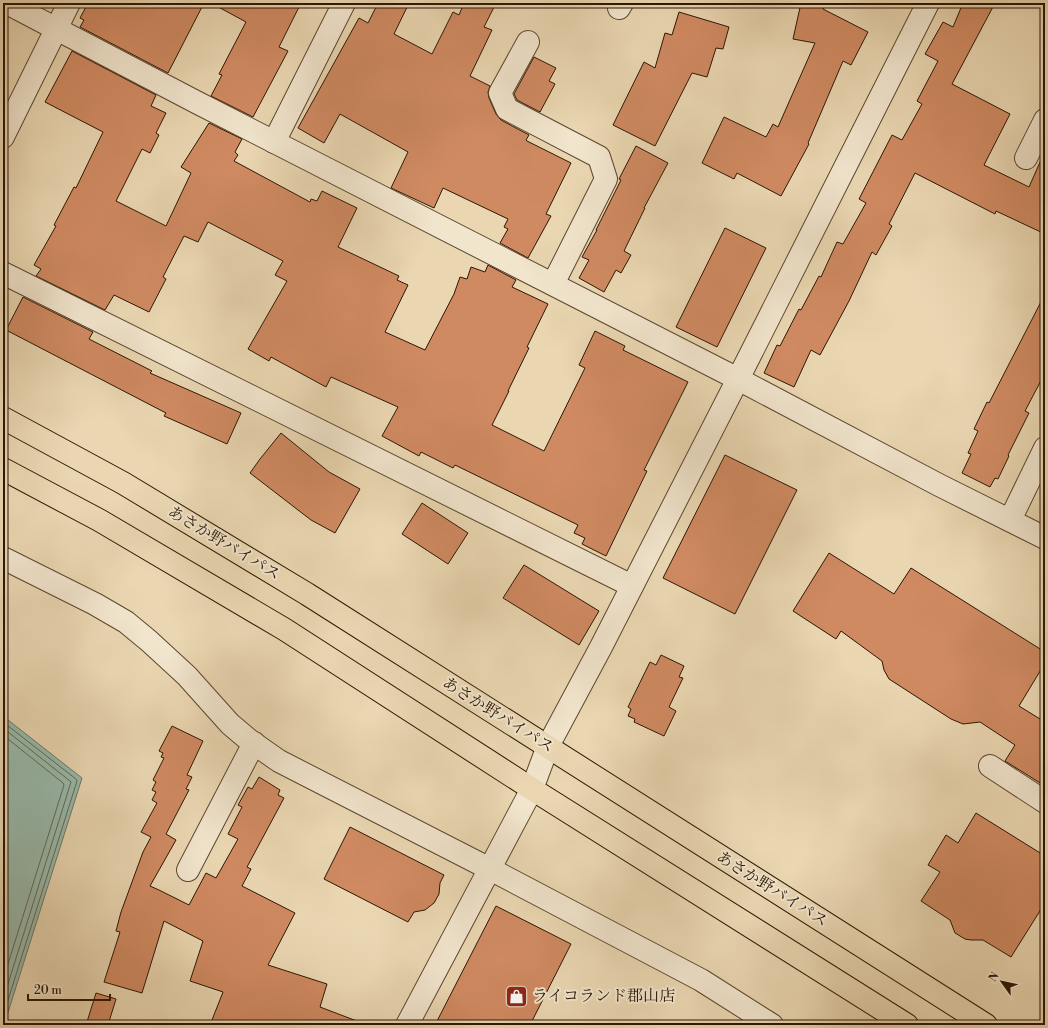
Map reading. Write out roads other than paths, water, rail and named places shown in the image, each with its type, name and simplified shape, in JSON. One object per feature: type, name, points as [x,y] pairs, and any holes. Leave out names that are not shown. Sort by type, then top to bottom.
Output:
[{"type":"highway","name":"あさか野バイパス","points":[[3,418],[123,483],[294,585],[986,1025]]},
{"type":"highway","points":[[3,470],[99,520],[284,629],[532,789],[907,1025]]},
{"type":"street","points":[[7,3],[274,142],[738,379],[939,485],[1045,538]]},
{"type":"street","points":[[3,137],[69,3]]},
{"type":"street","points":[[274,142],[344,3]]},
{"type":"street","points":[[407,1025],[532,789],[548,746],[738,379],[928,3]]},
{"type":"street","points":[[528,42],[500,93],[507,109],[599,157],[606,178],[553,284]]},
{"type":"street","points":[[1026,158],[1045,120]]},
{"type":"street","points":[[3,273],[632,586]]},
{"type":"street","points":[[1010,520],[1045,448]]},
{"type":"street","points":[[3,558],[95,604],[126,622],[187,676],[230,724],[249,740],[279,761],[490,869],[701,980],[772,1025]]},
{"type":"street","points":[[188,870],[254,743]]},
{"type":"street","points":[[990,766],[1045,802]]},
{"type":"water","points":[[3,716],[82,778],[4,1025],[3,1025]]},
{"type":"place","name":"ライコランド郡山店","points":[[516,996]]}]
